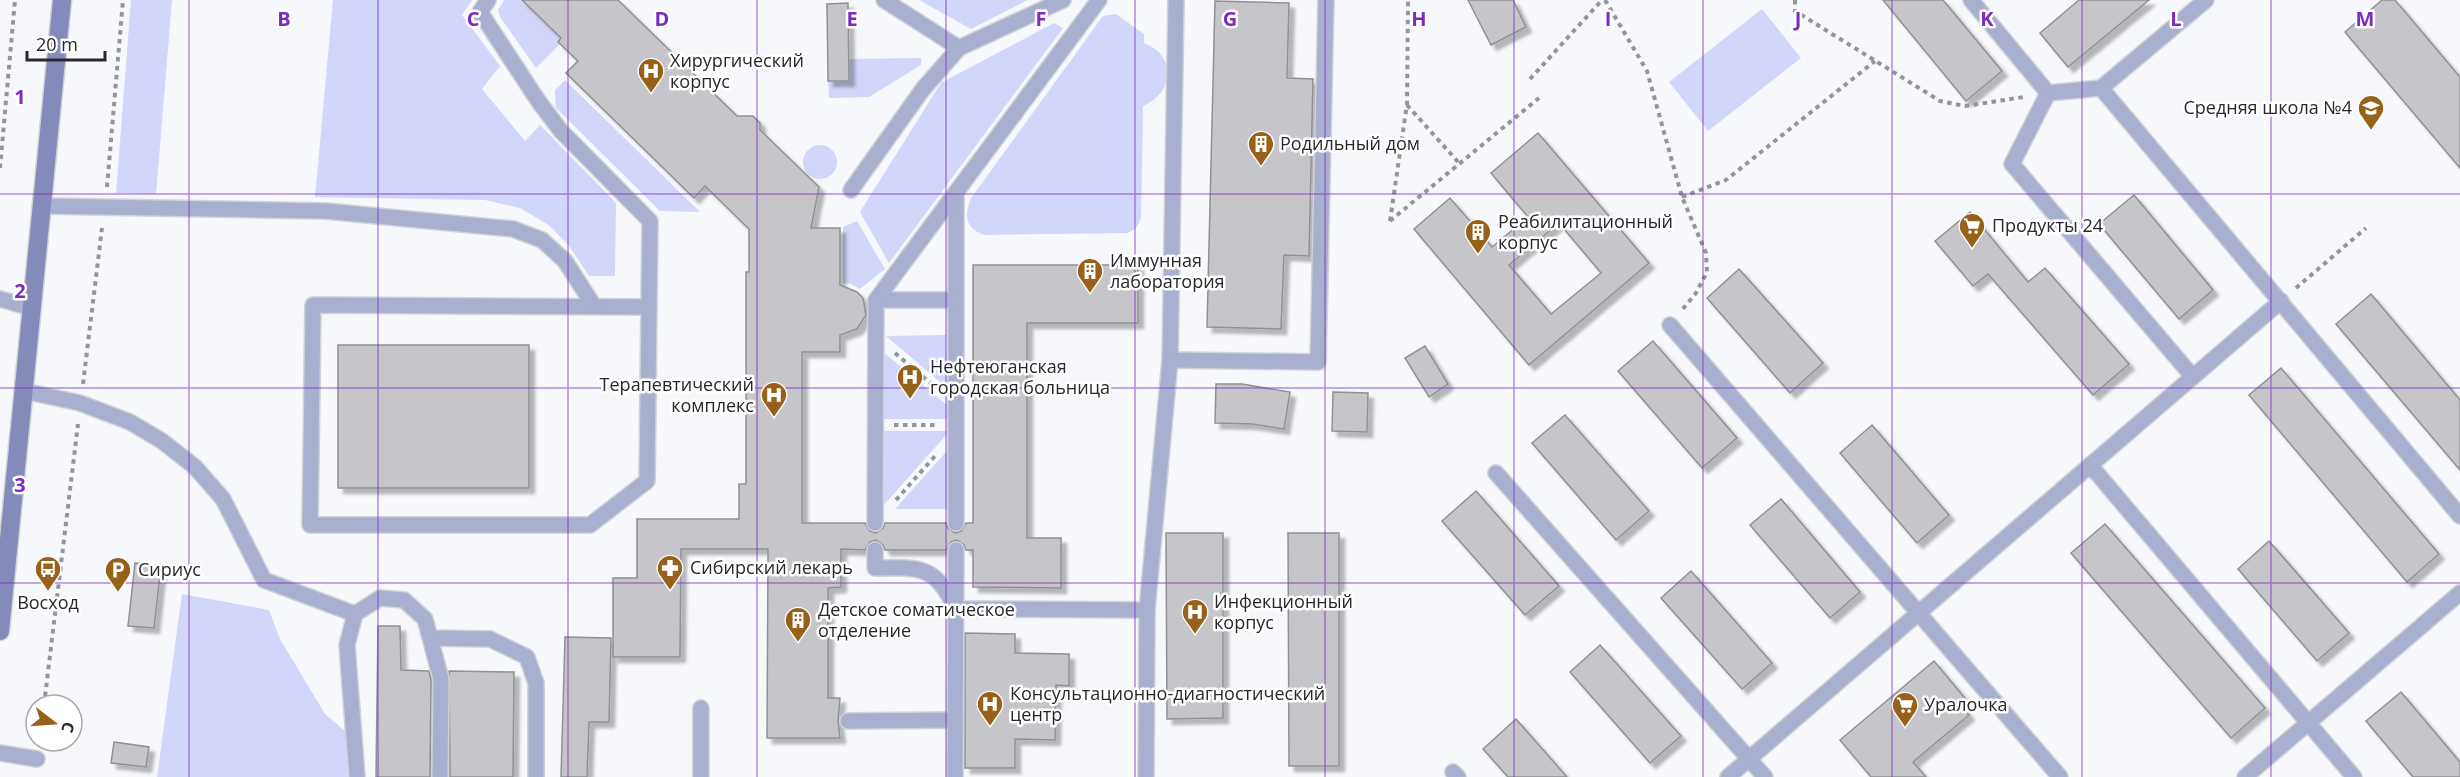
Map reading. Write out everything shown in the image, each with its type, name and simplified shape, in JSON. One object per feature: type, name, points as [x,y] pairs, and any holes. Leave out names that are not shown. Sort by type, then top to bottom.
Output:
[{"type":"main road","points":[[0,632],[62,0]]},
{"type":"lane","points":[[488,0],[480,12],[538,102],[561,131],[650,221],[647,481],[590,525],[310,525],[313,305],[649,307]]},
{"type":"lane","points":[[884,0],[959,48]]},
{"type":"lane","points":[[851,190],[923,88],[959,48],[1063,0]]},
{"type":"lane","points":[[875,523],[876,300],[1099,0]]},
{"type":"lane","points":[[1146,777],[1147,610],[1170,360],[1176,0]]},
{"type":"lane","points":[[1170,360],[1318,363],[1326,0]]},
{"type":"lane","points":[[1971,0],[2048,93]]},
{"type":"lane","points":[[2048,93],[2101,88],[2206,0]]},
{"type":"lane","points":[[2101,88],[2460,516]]},
{"type":"lane","points":[[2048,93],[2012,164],[2193,376]]},
{"type":"lane","points":[[956,192],[956,523]]},
{"type":"lane","points":[[42,206],[104,207],[176,201],[304,204],[513,229],[542,240],[565,261],[594,306]]},
{"type":"lane","points":[[0,299],[32,308]]},
{"type":"lane","points":[[876,300],[956,300]]},
{"type":"lane","points":[[1728,777],[2281,301]]},
{"type":"lane","points":[[1670,325],[2060,777]]},
{"type":"lane","points":[[24,391],[81,403],[130,422],[162,441],[195,467],[223,500],[264,580],[355,614]]},
{"type":"lane","points":[[2090,465],[2354,777]]},
{"type":"lane","points":[[1496,473],[1765,777]]},
{"type":"lane","points":[[875,550],[875,568],[918,568],[944,584],[956,609]]},
{"type":"lane","points":[[955,777],[956,550]]},
{"type":"lane","points":[[2245,777],[2460,593]]},
{"type":"lane","points":[[357,777],[347,645],[355,614],[380,598],[404,600],[425,619],[441,679],[440,777]]},
{"type":"lane","points":[[956,609],[1147,610]]},
{"type":"lane","points":[[431,638],[490,639],[527,657],[536,683],[536,777]]},
{"type":"lane","points":[[701,708],[701,777]]},
{"type":"lane","points":[[848,721],[955,720]]},
{"type":"lane","points":[[0,753],[37,759]]},
{"type":"path","points":[[0,168],[15,0]]},
{"type":"path","points":[[45,693],[112,140],[123,0]]},
{"type":"path","points":[[1408,0],[1407,104],[1390,221],[1539,98]]},
{"type":"path","points":[[1530,79],[1604,0],[1647,71],[1682,197],[1706,253],[1707,272],[1696,293],[1670,325]]},
{"type":"path","points":[[1795,0],[1796,11],[1940,101],[1965,106],[2048,93]]},
{"type":"path","points":[[1682,197],[1726,180],[1875,61]]},
{"type":"path","points":[[1407,104],[1460,163]]},
{"type":"path","points":[[2281,301],[2366,228]]},
{"type":"path","points":[[876,337],[956,405]]},
{"type":"path","points":[[876,425],[956,429]]},
{"type":"path","points":[[875,523],[956,429]]},
{"type":"shaded area","points":[[131,0],[172,0],[156,194],[116,193]]},
{"type":"shaded area","points":[[333,0],[472,0],[462,15],[500,66],[482,89],[525,141],[540,125],[616,203],[615,276],[589,276],[570,247],[549,225],[520,208],[485,200],[315,197]]},
{"type":"shaded area","points":[[504,0],[531,0],[527,5],[561,38],[558,42],[560,44],[536,68],[500,17],[498,10]]},
{"type":"shaded area","points":[[919,0],[1028,0],[971,29]]},
{"type":"shaded area","points":[[1762,9],[1801,58],[1708,131],[1669,82]]},
{"type":"shaded area","points":[[1116,14],[1144,34],[1144,43],[1162,56],[1168,74],[1161,92],[1143,106],[1141,218],[1138,225],[1133,231],[1127,233],[985,235],[973,229],[967,216],[971,198],[1103,16]]},
{"type":"shaded area","points":[[1054,23],[1063,28],[889,263],[860,212],[941,83]]},
{"type":"shaded area","points":[[921,58],[921,65],[869,97],[829,98],[828,81],[849,80],[849,59]]},
{"type":"shaded area","points":[[565,80],[700,212],[660,211],[556,108],[555,90]]},
{"type":"shaded area","points":[[820,145],[832,150],[837,162],[832,174],[820,179],[808,174],[803,162],[808,150]]},
{"type":"shaded area","points":[[857,221],[885,269],[860,289],[843,283],[843,227]]},
{"type":"shaded area","points":[[946,335],[947,388],[886,336]]},
{"type":"shaded area","points":[[882,351],[947,405],[947,419],[882,419]]},
{"type":"shaded area","points":[[882,431],[947,431],[947,434],[882,507]]},
{"type":"shaded area","points":[[947,451],[947,509],[895,509]]},
{"type":"shaded area","points":[[182,594],[269,610],[280,639],[325,714],[345,731],[348,777],[157,777]]},
{"type":"building","points":[[522,0],[618,0],[737,116],[753,116],[760,123],[760,130],[819,187],[811,228],[840,228],[840,285],[857,292],[863,298],[866,315],[857,329],[840,335],[840,352],[802,352],[802,523],[865,523],[870,531],[876,533],[883,528],[885,523],[946,523],[948,528],[955,533],[961,531],[966,523],[973,523],[973,265],[1138,265],[1138,323],[1027,323],[1027,538],[1061,538],[1061,588],[973,587],[973,550],[966,550],[964,545],[957,540],[951,542],[946,550],[885,550],[883,545],[876,540],[870,542],[865,550],[841,549],[841,587],[828,588],[828,698],[840,698],[838,721],[840,738],[767,738],[768,549],[681,549],[680,657],[613,657],[613,578],[637,578],[637,519],[739,519],[739,484],[746,484],[746,272],[749,272],[749,229],[705,186],[694,198],[566,73],[578,61],[558,42],[561,38]]},
{"type":"building","points":[[1468,0],[1513,0],[1526,27],[1491,45]]},
{"type":"building","points":[[1883,0],[1943,0],[2002,71],[1966,101]]},
{"type":"building","points":[[2079,0],[2149,0],[2068,67],[2040,33]]},
{"type":"building","points":[[2382,0],[2395,0],[2460,77],[2460,168],[2345,32]]},
{"type":"building","name":"Родильный дом","points":[[1215,1],[1289,3],[1287,78],[1313,79],[1309,256],[1284,255],[1281,329],[1207,327]]},
{"type":"building","points":[[848,3],[849,81],[828,81],[827,4]]},
{"type":"building","name":"Реабилитационный корпус","points":[[1538,133],[1649,263],[1529,365],[1414,229],[1450,198],[1492,247],[1528,217],[1491,173]],"holes":[[[1559,223],[1601,273],[1551,314],[1509,265]]]},
{"type":"building","points":[[2134,195],[2213,290],[2179,319],[2099,224]]},
{"type":"building","points":[[1970,212],[2028,282],[2045,268],[2129,364],[2093,395],[1988,274],[1973,286],[1935,241]]},
{"type":"building","points":[[1739,269],[1823,363],[1790,393],[1707,298]]},
{"type":"building","points":[[2371,294],[2460,400],[2460,470],[2336,324]]},
{"type":"building","points":[[1653,341],[1737,438],[1702,468],[1618,371]]},
{"type":"building","points":[[338,345],[529,345],[529,488],[338,488]]},
{"type":"building","points":[[1425,346],[1448,384],[1429,397],[1405,358]]},
{"type":"building","points":[[2281,368],[2439,554],[2407,582],[2249,395]]},
{"type":"building","points":[[1216,384],[1242,384],[1290,392],[1284,429],[1252,424],[1215,423]]},
{"type":"building","points":[[1333,392],[1368,393],[1367,432],[1332,431]]},
{"type":"building","points":[[1565,415],[1649,511],[1616,540],[1532,443]]},
{"type":"building","points":[[1872,425],[1949,515],[1917,543],[1840,453]]},
{"type":"building","points":[[1476,491],[1559,586],[1525,615],[1442,521]]},
{"type":"building","points":[[1781,499],[1860,592],[1830,618],[1750,525]]},
{"type":"building","points":[[2105,524],[2265,708],[2231,738],[2071,553]]},
{"type":"building","name":"Инфекционный корпус","points":[[1166,533],[1223,533],[1223,718],[1167,719]]},
{"type":"building","points":[[1288,533],[1339,533],[1339,766],[1289,766]]},
{"type":"building","points":[[2269,541],[2349,633],[2317,661],[2238,569]]},
{"type":"building","points":[[135,563],[161,566],[154,628],[128,626]]},
{"type":"building","points":[[1691,571],[1772,663],[1742,689],[1661,598]]},
{"type":"building","points":[[378,626],[400,626],[401,670],[429,671],[431,680],[430,777],[376,777]]},
{"type":"building","name":"Консультационно-диагностический центр","points":[[965,633],[1015,634],[1015,653],[1069,654],[1069,686],[1056,685],[1055,740],[1015,739],[1015,768],[965,768]]},
{"type":"building","points":[[565,637],[611,638],[609,722],[589,722],[587,777],[561,777]]},
{"type":"building","points":[[1600,645],[1681,736],[1650,763],[1570,672]]},
{"type":"building","name":"Уралочка","points":[[1934,661],[1969,703],[1963,708],[1969,715],[1913,762],[1926,777],[1871,777],[1840,740]]},
{"type":"building","points":[[449,671],[514,672],[513,777],[450,777]]},
{"type":"building","points":[[2401,692],[2460,762],[2460,777],[2413,777],[2366,721]]},
{"type":"building","points":[[1516,719],[1567,777],[1508,777],[1483,749]]},
{"type":"building","points":[[114,742],[149,747],[146,767],[111,763]]},
{"type":"place","name":"Хирургический корпус","points":[[651,94]]},
{"type":"place","name":"Средняя школа №4","points":[[2371,131]]},
{"type":"place","name":"Родильный дом","points":[[1261,167]]},
{"type":"place","name":"Продукты 24","points":[[1972,249]]},
{"type":"place","name":"Реабилитационный корпус","points":[[1478,255]]},
{"type":"place","name":"Иммунная лаборатория","points":[[1090,294]]},
{"type":"place","name":"Нефтеюганская городская больница","points":[[910,400]]},
{"type":"place","name":"Терапевтический комплекс","points":[[774,418]]},
{"type":"place","name":"Сибирский лекарь","points":[[670,591]]},
{"type":"place","name":"Восход","points":[[48,592]]},
{"type":"place","name":"Сириус","points":[[118,593]]},
{"type":"place","name":"Инфекционный корпус","points":[[1195,635]]},
{"type":"place","name":"Детское соматическое отделение","points":[[798,643]]},
{"type":"place","name":"Консультационно-диагностический центр","points":[[990,727]]},
{"type":"place","name":"Уралочка","points":[[1905,728]]}]
